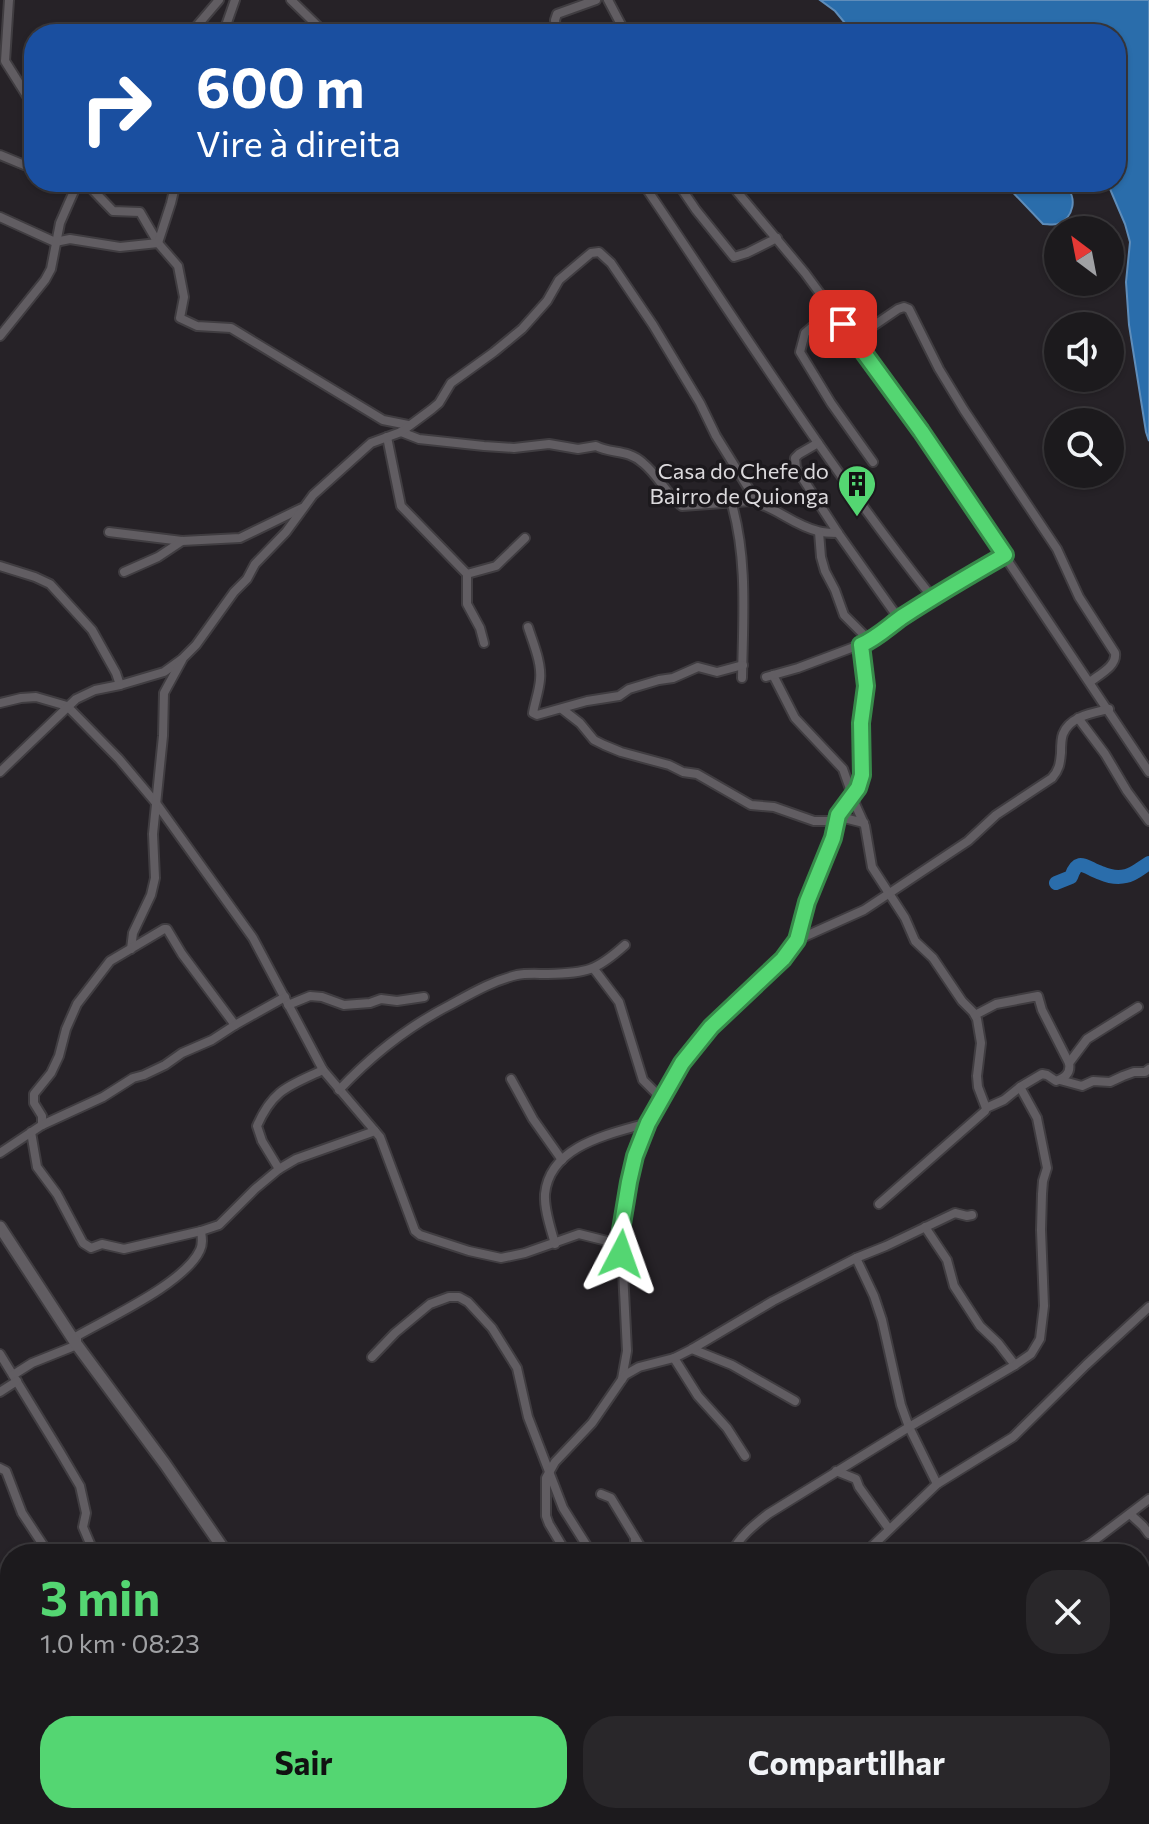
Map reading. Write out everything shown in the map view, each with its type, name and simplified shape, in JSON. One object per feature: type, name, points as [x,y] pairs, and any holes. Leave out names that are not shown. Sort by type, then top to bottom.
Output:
[{"type":"main road","points":[[0,1227],[77,1345],[220,1544]]},
{"type":"street","points":[[9,0],[5,61],[24,91]]},
{"type":"street","points":[[199,24],[219,0]]},
{"type":"street","points":[[227,24],[235,0]]},
{"type":"street","points":[[291,0],[316,24]]},
{"type":"street","points":[[555,24],[557,14],[596,0]]},
{"type":"street","points":[[608,0],[621,24]]},
{"type":"street","points":[[0,155],[24,165]]},
{"type":"street","points":[[0,336],[51,269],[63,213],[73,192]]},
{"type":"street","points":[[95,192],[113,211],[140,212],[158,243],[178,266],[184,297],[180,318],[197,326],[231,328],[419,439],[514,448],[549,444],[581,449],[596,446],[626,452],[643,463],[682,506],[757,502],[819,532],[838,533]]},
{"type":"street","points":[[158,243],[174,192]]},
{"type":"street","points":[[649,192],[818,443],[932,597]]},
{"type":"street","points":[[684,192],[734,257],[777,238]]},
{"type":"street","points":[[738,192],[777,238],[921,431],[1149,772]]},
{"type":"street","points":[[0,217],[55,242],[70,239],[120,247],[158,243]]},
{"type":"street","points":[[0,772],[76,699],[95,690],[164,672],[182,659],[313,495],[363,449],[404,429],[439,403],[451,383],[522,329],[547,301],[559,280],[591,253],[599,252],[611,263],[653,325],[757,502]]},
{"type":"street","points":[[854,339],[898,309],[909,309],[939,369],[1062,558],[1079,597],[1115,653],[1112,664],[1090,682]]},
{"type":"street","points":[[832,310],[805,333],[800,352],[873,462]]},
{"type":"street","points":[[387,437],[401,506],[467,574],[467,604],[484,643]]},
{"type":"street","points":[[818,443],[799,454],[795,463],[838,533],[899,619]]},
{"type":"street","points":[[731,501],[743,569],[742,678]]},
{"type":"street","points":[[109,532],[182,541],[240,538],[303,507]]},
{"type":"street","points":[[622,1379],[627,1351],[621,1230],[635,1156],[648,1123],[682,1063],[711,1027],[783,959],[797,940],[807,902],[841,810],[853,795],[862,775],[865,643],[844,615],[825,571],[819,532]]},
{"type":"street","points":[[467,574],[496,566],[525,538]]},
{"type":"street","points":[[124,572],[158,557],[182,541]]},
{"type":"street","points":[[986,1108],[978,1087],[981,1043],[975,1015],[933,958],[915,941],[905,918],[872,867],[864,823],[843,769],[795,718],[769,676],[865,643],[932,597],[1005,555]]},
{"type":"street","points":[[0,566],[50,584],[92,630],[120,685]]},
{"type":"street","points":[[528,627],[540,672],[533,713],[537,715],[619,696],[629,689],[673,678],[698,667],[717,672],[743,665]]},
{"type":"street","points":[[131,949],[133,933],[151,895],[155,878],[153,834],[164,693],[182,659]]},
{"type":"street","points":[[0,703],[36,697],[67,706],[119,759],[156,803],[253,938],[323,1070],[375,1131],[386,1150],[413,1227],[420,1235],[501,1258],[555,1244],[579,1234],[607,1241],[621,1254]]},
{"type":"street","points":[[562,709],[580,723],[594,740],[683,772],[697,774],[751,805],[774,807],[814,821],[838,818],[864,823]]},
{"type":"street","points":[[797,940],[864,910],[968,841],[996,815],[1052,778],[1059,769],[1063,732],[1078,718],[1109,709]]},
{"type":"street","points":[[1078,718],[1149,821]]},
{"type":"street","points":[[42,1125],[34,1094],[59,1056],[73,1012],[110,961],[164,929],[167,929],[235,1025]]},
{"type":"street","points":[[339,1090],[396,1037],[476,990],[520,975],[571,974],[594,969],[625,945]]},
{"type":"street","points":[[594,969],[619,1002],[643,1080],[661,1098]]},
{"type":"street","points":[[0,1153],[42,1125],[103,1097],[133,1078],[165,1065],[182,1053],[286,1001],[310,996],[344,1005],[424,997]]},
{"type":"street","points":[[975,1015],[996,1004],[1038,996],[1069,1063],[1069,1072],[1060,1080]]},
{"type":"street","points":[[1069,1063],[1087,1039],[1138,1007]]},
{"type":"street","points":[[279,1169],[257,1126],[272,1098],[281,1090],[323,1070]]},
{"type":"street","points":[[879,1204],[986,1108],[1045,1074],[1052,1080],[1082,1086],[1093,1081],[1110,1082],[1134,1072],[1148,1072]]},
{"type":"street","points":[[511,1079],[533,1119],[562,1160]]},
{"type":"street","points":[[737,1544],[760,1520],[1031,1354],[1040,1339],[1044,1306],[1041,1230],[1043,1181],[1047,1168],[1037,1118],[1020,1087]]},
{"type":"street","points":[[555,1244],[545,1196],[555,1167],[587,1143],[648,1123]]},
{"type":"street","points":[[31,1132],[37,1167],[57,1194],[83,1243],[91,1248],[102,1244],[124,1249],[219,1225],[279,1169],[296,1159],[375,1131]]},
{"type":"street","points":[[561,1544],[546,1516],[546,1478],[555,1462],[592,1423],[622,1379],[639,1367],[674,1358],[692,1349],[773,1301],[856,1258],[955,1213],[972,1215]]},
{"type":"street","points":[[925,1227],[947,1260],[954,1286],[980,1326],[1015,1365]]},
{"type":"street","points":[[0,1392],[32,1363],[77,1345],[77,1336],[158,1291],[191,1264],[202,1247],[201,1231]]},
{"type":"street","points":[[856,1258],[882,1320],[901,1405],[937,1484]]},
{"type":"street","points":[[372,1357],[415,1314],[430,1304],[449,1297],[459,1297],[468,1302],[492,1328],[517,1368],[528,1417],[563,1508],[586,1544]]},
{"type":"street","points":[[874,1544],[937,1484],[1013,1437],[1149,1307]]},
{"type":"street","points":[[692,1349],[739,1368],[795,1401]]},
{"type":"street","points":[[0,1354],[80,1486],[86,1513],[83,1527],[90,1544]]},
{"type":"street","points":[[674,1358],[698,1396],[727,1428],[745,1456]]},
{"type":"street","points":[[0,1468],[6,1471],[22,1513],[41,1544]]},
{"type":"street","points":[[836,1471],[856,1479],[889,1529]]},
{"type":"street","points":[[601,1494],[611,1498],[639,1544]]},
{"type":"street","points":[[1091,1543],[1149,1499]]},
{"type":"street","points":[[1130,1514],[1149,1534]]},
{"type":"street","points":[[634,1536],[636,1544]]},
{"type":"water","points":[[820,0],[1149,0],[1149,441],[1129,325],[1126,282],[1130,242],[1124,216],[1111,192],[1126,192],[1126,24],[846,24]]},
{"type":"water","points":[[1013,192],[1070,192],[1073,201],[1068,216],[1044,216],[1044,224]]},
{"type":"waterway","points":[[1056,883],[1071,877],[1080,865],[1120,877],[1132,874],[1149,863]]},
{"type":"place","name":"Casa do Chefe do Bairro de Quionga","points":[[857,518]]},
{"type":"route","points":[[621,1254],[621,1230],[629,1182],[648,1123],[682,1063],[711,1027],[783,959],[797,940],[813,882],[833,838],[838,815],[858,788],[862,775],[860,740],[866,686],[861,645],[932,597],[1005,555],[921,431],[843,324]]}]
